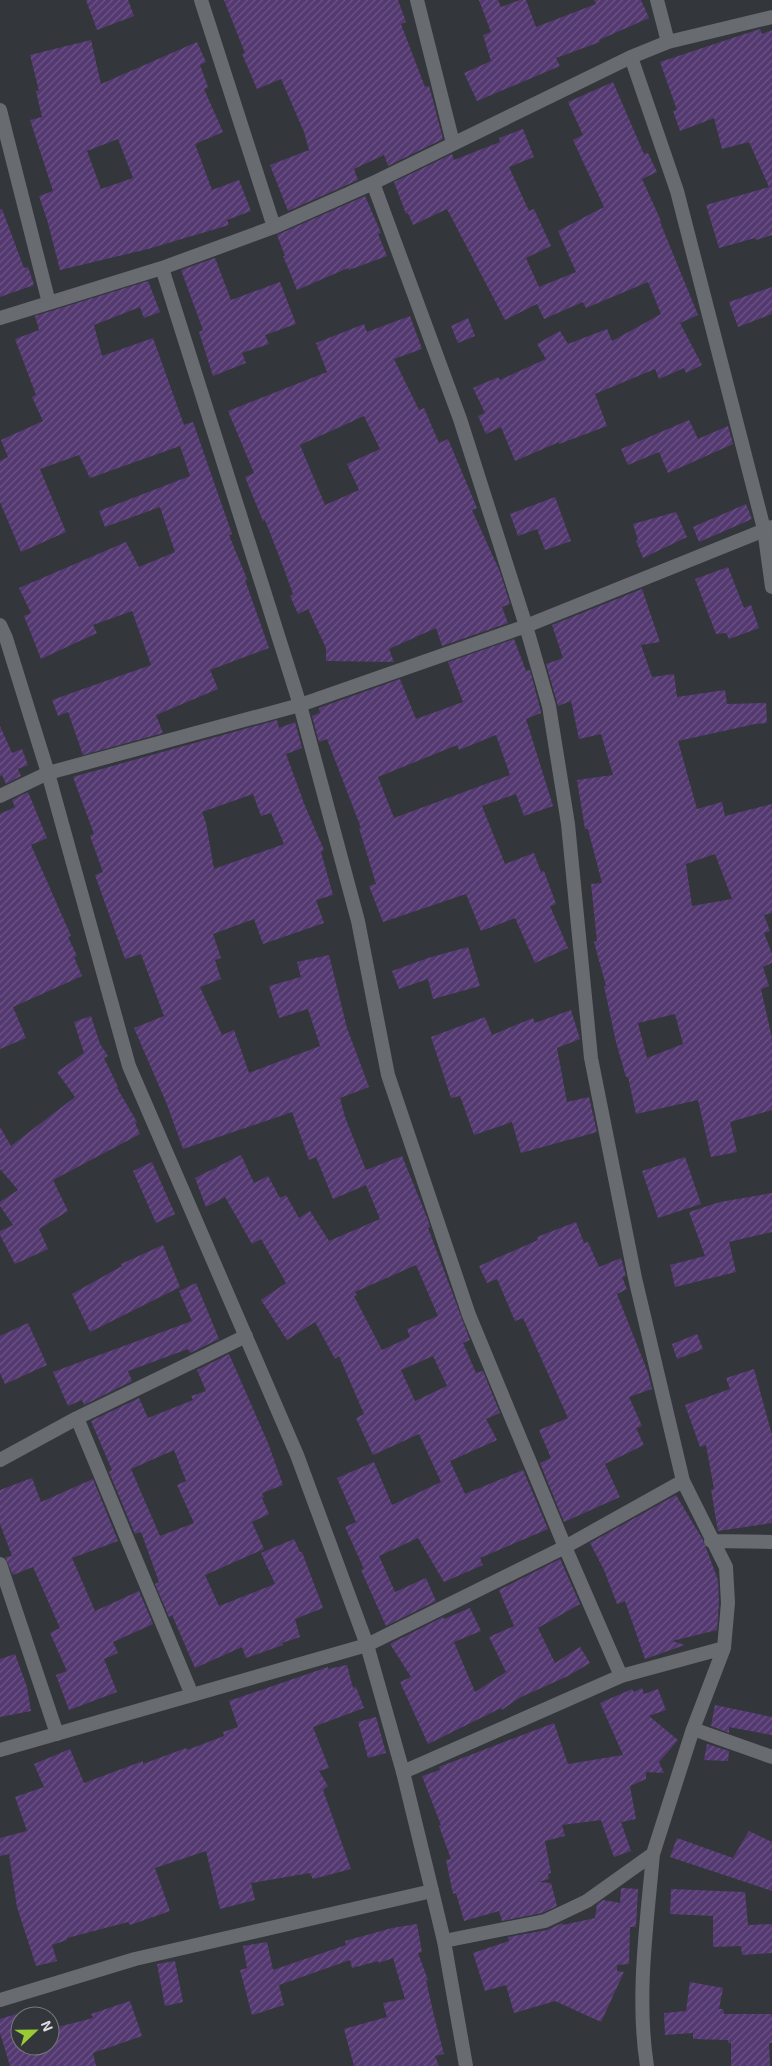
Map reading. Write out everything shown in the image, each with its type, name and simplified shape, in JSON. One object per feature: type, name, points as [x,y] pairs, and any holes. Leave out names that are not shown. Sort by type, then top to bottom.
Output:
[{"type":"street","points":[[201,0],[274,228]]},
{"type":"street","points":[[418,0],[453,143]]},
{"type":"street","points":[[657,0],[668,42]]},
{"type":"street","points":[[0,318],[162,268],[274,228],[373,183],[453,143],[668,42],[772,17]]},
{"type":"street","points":[[631,58],[677,191],[768,528],[772,587]]},
{"type":"street","points":[[0,110],[49,303]]},
{"type":"street","points":[[373,183],[460,419],[526,626],[549,706],[568,824],[591,1058],[635,1278],[682,1481],[711,1541],[726,1567],[728,1603],[724,1648],[693,1728],[653,1854],[644,1970],[643,2039],[647,2066]]},
{"type":"street","points":[[162,268],[300,705],[358,921],[388,1075],[469,1315],[621,1676]]},
{"type":"street","points":[[0,796],[48,774],[300,705],[526,626],[768,528]]},
{"type":"street","points":[[0,625],[48,774],[129,1066],[297,1455],[366,1645],[403,1772],[444,1941],[466,2066]]},
{"type":"street","points":[[0,1460],[77,1418],[246,1336]]},
{"type":"street","points":[[77,1418],[192,1695]]},
{"type":"street","points":[[0,1750],[366,1645],[565,1546],[682,1481]]},
{"type":"street","points":[[711,1541],[772,1542]]},
{"type":"street","points":[[0,1564],[57,1734]]},
{"type":"street","points":[[403,1772],[621,1676],[724,1648]]},
{"type":"street","points":[[693,1728],[772,1757]]},
{"type":"street","points":[[444,1941],[545,1921],[587,1901],[653,1854]]},
{"type":"street","points":[[0,2000],[135,1959],[432,1891]]},
{"type":"building","points":[[86,0],[128,0],[134,16],[97,30]]},
{"type":"building","points":[[224,0],[398,0],[406,22],[401,24],[425,87],[429,86],[443,139],[388,166],[384,155],[354,169],[358,180],[288,211],[270,165],[309,150],[304,132],[281,79],[257,89],[242,54],[245,53]]},
{"type":"building","points":[[479,0],[498,0],[501,7],[520,0],[526,0],[536,27],[596,4],[594,0],[641,0],[649,18],[599,40],[600,42],[556,58],[560,66],[477,101],[464,73],[491,61],[483,35],[491,32]]},
{"type":"building","points":[[760,29],[762,34],[772,30],[772,235],[719,248],[706,205],[769,187],[749,142],[722,149],[714,118],[680,131],[673,111],[677,110],[660,62]]},
{"type":"building","points":[[91,40],[101,84],[197,42],[206,62],[200,65],[208,87],[204,89],[223,132],[195,144],[212,190],[239,180],[251,211],[227,220],[229,225],[148,249],[60,270],[39,196],[53,191],[30,120],[42,117],[36,91],[39,91],[30,55]],"holes":[[[118,139],[133,178],[101,189],[87,151]]]},
{"type":"building","points":[[613,82],[644,154],[648,153],[657,172],[642,179],[661,221],[698,315],[680,323],[702,365],[686,373],[684,368],[659,379],[655,369],[595,394],[607,426],[559,444],[559,442],[515,461],[501,427],[486,434],[478,416],[485,413],[473,388],[498,377],[500,380],[546,359],[537,344],[560,331],[568,344],[607,329],[612,341],[661,314],[648,282],[586,308],[583,302],[544,319],[537,304],[505,320],[447,209],[413,225],[408,213],[406,214],[394,182],[452,154],[454,160],[500,142],[499,138],[523,129],[534,157],[509,167],[529,211],[534,209],[551,246],[526,258],[539,287],[576,272],[558,231],[604,207],[573,140],[583,135],[568,102]]},
{"type":"building","points":[[365,196],[381,233],[378,234],[387,256],[349,270],[348,268],[297,290],[283,256],[285,256],[277,235]]},
{"type":"building","points":[[2,209],[24,268],[28,267],[34,285],[0,297],[0,210]]},
{"type":"building","points":[[215,258],[231,300],[280,282],[296,324],[265,335],[269,344],[242,353],[246,363],[213,376],[199,332],[203,330],[181,270]]},
{"type":"building","points":[[148,281],[160,312],[144,318],[140,307],[94,325],[102,356],[153,338],[184,425],[193,422],[232,534],[229,535],[247,579],[245,580],[269,648],[210,670],[218,689],[156,715],[163,733],[83,755],[68,712],[58,716],[52,700],[151,665],[132,611],[93,625],[97,633],[41,659],[24,616],[31,613],[19,588],[126,542],[139,567],[175,552],[160,507],[105,527],[99,511],[190,476],[180,446],[90,478],[79,455],[40,469],[66,532],[21,552],[0,502],[0,461],[8,457],[1,440],[43,421],[32,397],[36,395],[15,339],[39,330],[35,316]]},
{"type":"building","points":[[772,287],[772,314],[738,327],[729,302]]},
{"type":"building","points":[[410,316],[422,349],[394,359],[419,410],[424,408],[439,443],[448,439],[477,508],[472,510],[500,572],[510,604],[502,607],[508,623],[442,646],[436,628],[389,649],[394,662],[326,661],[326,648],[308,609],[298,614],[290,596],[293,594],[284,569],[265,520],[263,521],[245,477],[254,473],[228,411],[327,372],[316,343],[364,324],[367,332]],"holes":[[[364,416],[380,449],[347,464],[359,490],[325,505],[300,445]]]},
{"type":"building","points":[[468,318],[475,336],[458,343],[451,326]]},
{"type":"building","points":[[689,420],[698,439],[728,426],[733,444],[668,473],[659,452],[628,465],[621,449]]},
{"type":"building","points":[[555,497],[571,541],[545,550],[537,529],[518,536],[510,514]]},
{"type":"building","points":[[746,504],[752,519],[699,542],[693,527]]},
{"type":"building","points":[[676,512],[687,537],[643,558],[636,541],[638,540],[633,524]]},
{"type":"building","points":[[728,567],[744,608],[751,605],[759,628],[729,639],[726,633],[716,634],[695,579]]},
{"type":"building","points":[[642,589],[660,642],[641,645],[652,677],[674,674],[677,697],[725,690],[727,704],[766,703],[767,723],[678,741],[697,809],[722,802],[725,816],[772,804],[772,913],[764,915],[770,931],[764,933],[772,954],[772,963],[763,967],[769,986],[761,989],[772,1038],[772,1110],[730,1122],[737,1152],[711,1157],[698,1100],[636,1114],[628,1077],[626,1077],[616,1042],[604,986],[606,986],[594,942],[597,941],[591,884],[602,883],[588,829],[585,829],[577,780],[613,775],[601,734],[579,739],[571,701],[558,706],[546,664],[563,658],[552,625]],"holes":[[[715,854],[732,899],[692,906],[686,864]],[[675,1014],[683,1044],[647,1058],[638,1023]]]},
{"type":"building","points":[[514,639],[526,671],[530,670],[541,713],[526,719],[553,806],[524,816],[516,794],[482,806],[505,864],[534,853],[541,872],[544,871],[556,904],[550,906],[568,948],[535,963],[515,918],[481,931],[466,894],[383,922],[369,886],[376,884],[359,828],[361,828],[327,739],[319,742],[312,716],[320,713],[319,708],[400,679],[416,719],[463,702],[448,662]],"holes":[[[496,735],[510,775],[394,818],[378,777],[457,745],[459,750]]]},
{"type":"building","points":[[277,720],[279,728],[295,722],[302,748],[286,754],[324,850],[321,852],[333,895],[316,900],[324,923],[263,944],[254,919],[213,934],[221,958],[215,960],[221,979],[200,987],[222,1035],[234,1030],[249,1073],[320,1046],[308,1009],[279,1018],[269,986],[301,977],[297,962],[329,955],[347,1028],[369,1087],[340,1098],[345,1117],[366,1170],[402,1156],[428,1220],[430,1227],[428,1228],[470,1340],[463,1343],[476,1373],[483,1371],[500,1413],[486,1419],[497,1440],[450,1461],[465,1494],[523,1470],[548,1529],[480,1558],[483,1565],[444,1582],[418,1538],[379,1556],[395,1592],[426,1578],[436,1601],[386,1626],[361,1570],[364,1569],[345,1527],[356,1522],[337,1478],[374,1462],[392,1505],[441,1482],[419,1434],[373,1455],[356,1418],[364,1414],[339,1356],[335,1359],[315,1322],[287,1340],[261,1300],[286,1283],[261,1239],[252,1244],[225,1197],[206,1207],[195,1178],[241,1155],[254,1183],[268,1176],[280,1198],[286,1195],[299,1218],[310,1211],[329,1241],[380,1219],[366,1185],[333,1199],[316,1157],[309,1160],[292,1112],[183,1149],[166,1102],[134,1028],[164,1016],[141,954],[125,959],[95,875],[103,872],[90,836],[94,834],[73,777]],"holes":[[[253,794],[261,816],[271,813],[284,844],[214,869],[206,823],[202,812]],[[416,1265],[438,1316],[407,1329],[410,1337],[382,1350],[354,1296],[357,1295],[355,1292]],[[433,1356],[447,1386],[415,1401],[401,1370]]]},
{"type":"building","points":[[0,726],[12,753],[22,749],[28,765],[18,769],[21,776],[6,784],[2,775],[0,776]]},
{"type":"building","points":[[28,792],[47,838],[31,845],[71,936],[68,937],[77,956],[74,957],[82,976],[13,1007],[26,1038],[0,1049],[0,814],[15,807],[12,800]]},
{"type":"building","points":[[468,947],[480,986],[433,999],[428,979],[399,989],[392,971],[428,958]]},
{"type":"building","points":[[571,1010],[580,1039],[557,1048],[567,1102],[589,1097],[597,1132],[521,1153],[512,1122],[474,1135],[460,1096],[451,1098],[431,1037],[485,1017],[492,1035],[533,1018],[535,1023]]},
{"type":"building","points":[[91,1016],[100,1044],[108,1056],[104,1058],[117,1088],[137,1122],[135,1123],[140,1134],[53,1180],[68,1211],[39,1229],[48,1249],[15,1264],[0,1235],[0,1231],[13,1225],[0,1206],[0,1202],[18,1190],[0,1169],[0,1127],[11,1146],[75,1097],[57,1072],[84,1053],[74,1022]]},
{"type":"building","points":[[685,1157],[701,1204],[658,1218],[642,1171]]},
{"type":"building","points":[[152,1162],[175,1214],[156,1223],[133,1171]]},
{"type":"building","points":[[772,1193],[772,1232],[729,1242],[736,1272],[675,1287],[670,1265],[705,1256],[689,1212],[720,1202]]},
{"type":"building","points":[[576,1222],[584,1243],[588,1242],[599,1267],[621,1258],[626,1276],[622,1277],[627,1289],[617,1294],[648,1373],[652,1389],[629,1397],[642,1426],[636,1428],[644,1445],[605,1464],[620,1497],[564,1522],[540,1463],[551,1458],[539,1430],[568,1418],[523,1318],[515,1321],[497,1279],[487,1283],[479,1266],[538,1240],[537,1237]]},
{"type":"building","points":[[163,1245],[180,1287],[90,1332],[72,1294],[122,1266],[121,1264]]},
{"type":"building","points":[[196,1283],[219,1339],[190,1353],[188,1349],[128,1371],[132,1381],[84,1405],[82,1400],[68,1406],[53,1372],[192,1321],[179,1291]]},
{"type":"building","points":[[28,1323],[47,1365],[5,1384],[0,1373],[0,1336]]},
{"type":"building","points":[[697,1334],[703,1349],[677,1359],[672,1344]]},
{"type":"building","points":[[229,1354],[268,1443],[283,1485],[262,1493],[264,1497],[262,1498],[269,1514],[252,1522],[264,1549],[205,1575],[219,1606],[275,1584],[261,1553],[294,1539],[300,1552],[302,1552],[323,1608],[295,1619],[300,1637],[282,1643],[283,1645],[246,1658],[242,1647],[195,1668],[172,1615],[169,1617],[155,1584],[159,1582],[141,1532],[135,1534],[109,1472],[112,1470],[91,1421],[139,1398],[148,1418],[193,1400],[191,1396],[206,1391],[197,1370]],"holes":[[[174,1450],[186,1481],[177,1485],[194,1523],[160,1536],[131,1469]]]},
{"type":"building","points":[[754,1369],[772,1435],[772,1523],[718,1531],[711,1490],[714,1489],[706,1445],[700,1447],[685,1405],[730,1389],[726,1378]]},
{"type":"building","points":[[32,1478],[41,1502],[93,1479],[118,1541],[72,1558],[95,1611],[139,1591],[153,1624],[113,1642],[118,1653],[104,1659],[117,1692],[69,1710],[56,1675],[67,1671],[50,1633],[60,1628],[33,1567],[13,1575],[5,1557],[12,1556],[0,1524],[0,1490]]},
{"type":"building","points":[[676,1495],[703,1540],[718,1580],[717,1630],[672,1641],[685,1645],[645,1659],[625,1601],[617,1604],[604,1570],[590,1543]]},
{"type":"building","points":[[560,1559],[580,1604],[538,1628],[555,1663],[580,1647],[590,1663],[568,1676],[519,1698],[502,1710],[501,1708],[428,1744],[400,1682],[411,1677],[390,1644],[443,1617],[444,1619],[470,1608],[481,1631],[454,1642],[475,1692],[506,1672],[489,1637],[514,1626],[499,1590]]},
{"type":"building","points":[[15,1654],[27,1687],[31,1711],[0,1717],[0,1659]]},
{"type":"building","points":[[347,1665],[353,1688],[356,1687],[364,1708],[313,1727],[329,1768],[319,1771],[328,1786],[323,1790],[351,1869],[313,1879],[310,1873],[251,1883],[255,1900],[220,1909],[206,1851],[155,1868],[170,1911],[130,1925],[128,1922],[67,1938],[67,1940],[52,1945],[57,1961],[36,1966],[17,1907],[9,1854],[0,1856],[0,1838],[27,1831],[15,1797],[44,1787],[34,1764],[70,1749],[84,1783],[143,1761],[143,1764],[224,1736],[223,1732],[238,1727],[229,1701],[328,1667],[328,1669]]},
{"type":"building","points":[[642,1688],[644,1694],[658,1689],[666,1710],[649,1716],[678,1740],[659,1762],[664,1773],[646,1772],[646,1779],[630,1786],[636,1819],[621,1822],[631,1851],[614,1857],[601,1820],[562,1825],[565,1836],[545,1841],[551,1873],[548,1874],[549,1879],[539,1882],[551,1883],[557,1906],[542,1913],[502,1921],[499,1911],[464,1921],[456,1893],[453,1894],[446,1860],[451,1859],[439,1826],[441,1825],[422,1776],[440,1770],[439,1767],[554,1723],[568,1764],[623,1755],[600,1703],[632,1689],[634,1692]]},
{"type":"building","points":[[715,1705],[772,1717],[772,1735],[729,1727],[729,1733],[711,1726]]},
{"type":"building","points":[[376,1717],[386,1753],[368,1758],[358,1722]]},
{"type":"building","points":[[707,1744],[729,1751],[728,1761],[704,1760]]},
{"type":"building","points":[[749,1831],[772,1842],[772,1891],[670,1857],[677,1838],[733,1858]]},
{"type":"building","points":[[621,1888],[638,1889],[636,1927],[630,1927],[629,1964],[617,1965],[617,1971],[624,1972],[601,2022],[555,2001],[514,2013],[506,1985],[485,1991],[473,1953],[509,1941],[508,1937],[547,1930],[562,1923],[563,1925],[595,1918],[597,1904],[603,1900],[620,1903]]},
{"type":"building","points":[[671,1889],[745,1892],[748,1925],[772,1924],[772,1953],[742,1955],[741,1946],[713,1947],[713,1916],[670,1914]]},
{"type":"building","points":[[417,1924],[422,1952],[418,1953],[428,1980],[426,1980],[444,2054],[435,2056],[439,2066],[354,2066],[344,2029],[387,2017],[383,2003],[405,1999],[393,1958],[379,1963],[378,1961],[352,1968],[350,1960],[279,1985],[284,2005],[252,2015],[240,1970],[247,1968],[243,1946],[267,1942],[273,1970],[346,1945],[345,1941],[392,1928]]},
{"type":"building","points":[[175,1961],[183,2002],[165,2006],[157,1964]]},
{"type":"building","points":[[690,1982],[723,1988],[719,2009],[723,2009],[724,2014],[772,2014],[772,2043],[769,2043],[770,2066],[731,2066],[731,2043],[728,2043],[728,2040],[693,2039],[693,2033],[665,2035],[664,2013],[686,2011]]},
{"type":"building","points":[[130,2001],[142,2036],[93,2053],[96,2066],[10,2066],[0,2033],[0,2019],[10,2016],[10,2056],[60,2056],[60,2026],[93,2018],[91,2014]]}]
